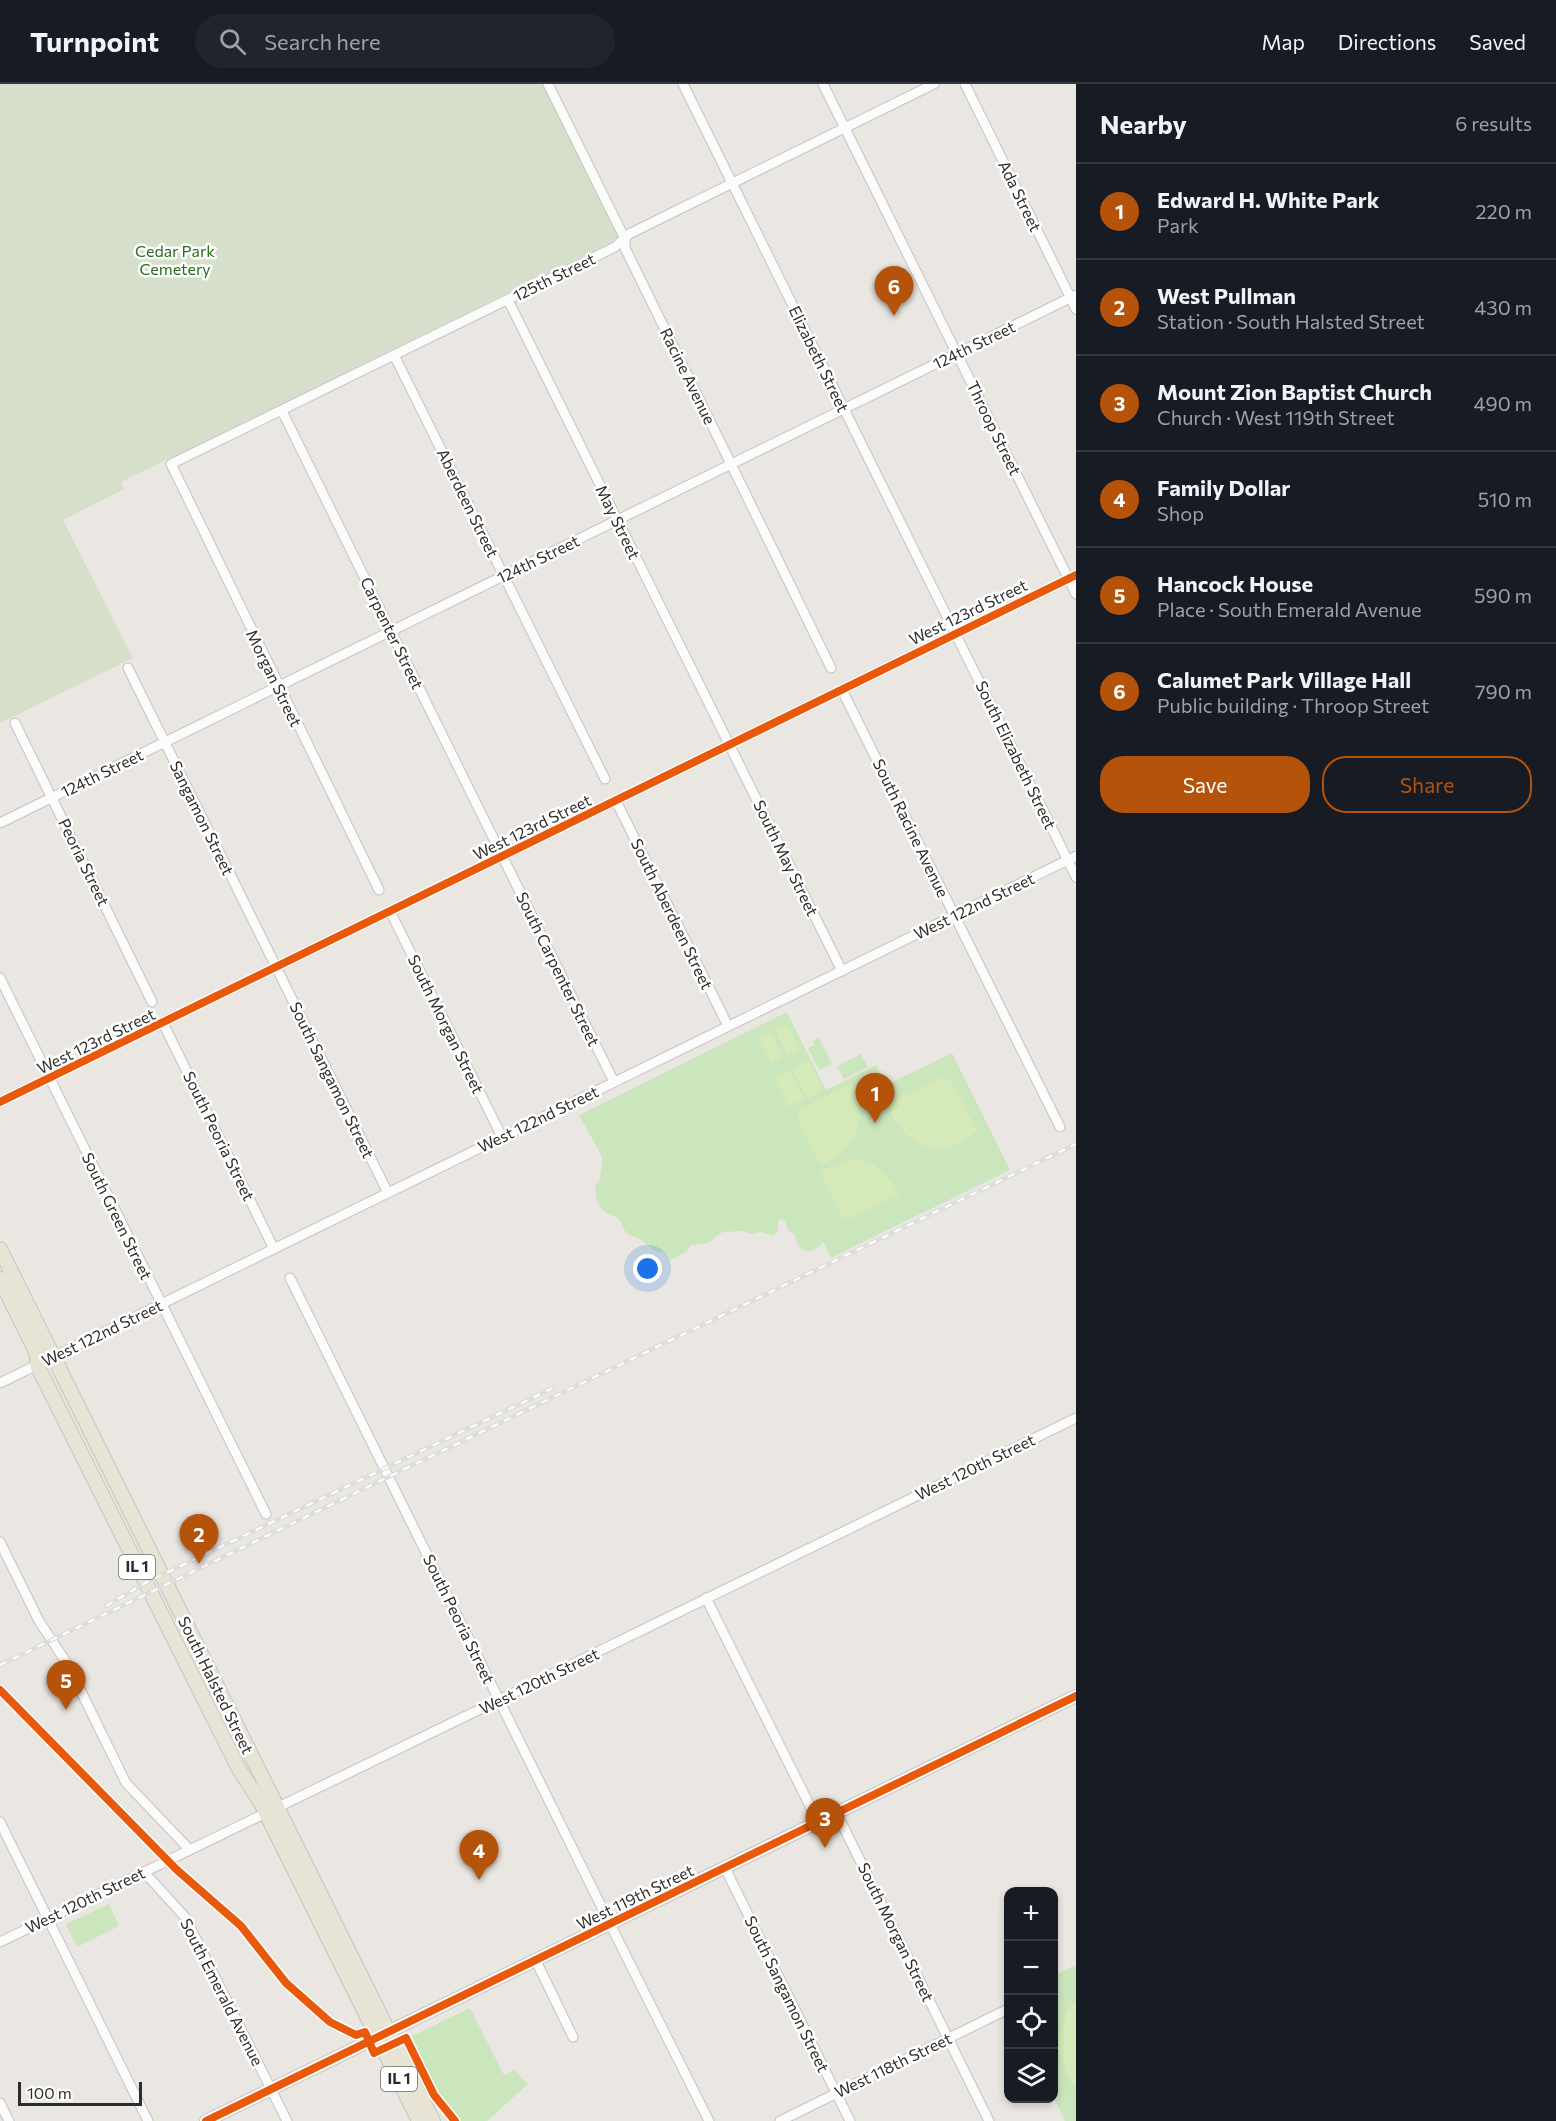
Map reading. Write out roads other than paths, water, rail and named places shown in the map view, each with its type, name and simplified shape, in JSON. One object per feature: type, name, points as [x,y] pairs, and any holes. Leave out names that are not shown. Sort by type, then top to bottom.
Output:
[{"type":"main road","name":"South Halsted Street","points":[[0,1249],[383,2035],[419,2121]]},
{"type":"main road","name":"South Halsted Street","points":[[0,1279],[38,1354],[37,1365],[228,1749],[272,1810]]},
{"type":"main road","name":"South Halsted Street","points":[[383,2035],[434,2121]]},
{"type":"street","name":"Racine Avenue","points":[[548,84],[624,239],[625,248],[831,668]]},
{"type":"street","name":"Elizabeth Street","points":[[683,84],[956,634]]},
{"type":"street","name":"Throop Street","points":[[823,84],[1072,577],[1076,594]]},
{"type":"street","name":"125th Street","points":[[171,464],[615,247],[629,234],[934,84]]},
{"type":"street","name":"Ada Street","points":[[965,84],[1073,296],[1076,309]]},
{"type":"street","name":"124th Street","points":[[0,823],[1073,296]]},
{"type":"street","name":"May Street","points":[[508,300],[729,745]]},
{"type":"street","name":"Aberdeen Street","points":[[394,355],[605,779]]},
{"type":"street","name":"Carpenter Street","points":[[282,411],[503,856]]},
{"type":"street","name":"Morgan Street","points":[[171,464],[379,890]]},
{"type":"street","name":"West 123rd Street","points":[[0,1102],[1072,577]]},
{"type":"street","name":"South Elizabeth Street","points":[[956,634],[1072,858],[1076,877]]},
{"type":"street","name":"Sangamon Street","points":[[128,668],[276,967]]},
{"type":"street","name":"South Racine Avenue","points":[[842,690],[1060,1126]]},
{"type":"street","name":"Peoria Street","points":[[15,723],[152,1002]]},
{"type":"street","name":"South May Street","points":[[729,745],[842,971]]},
{"type":"street","name":"South Aberdeen Street","points":[[616,801],[728,1026]]},
{"type":"street","name":"South Carpenter Street","points":[[503,856],[614,1082]]},
{"type":"street","name":"West 122nd Street","points":[[0,1383],[1072,858]]},
{"type":"street","name":"South Morgan Street","points":[[390,911],[501,1137]]},
{"type":"street","name":"South Sangamon Street","points":[[276,967],[388,1193]]},
{"type":"street","name":"South Green Street","points":[[0,978],[266,1514]]},
{"type":"street","name":"South Peoria Street","points":[[163,1023],[274,1249]]},
{"type":"street","name":"South Peoria Street","points":[[290,1278],[709,2121]]},
{"type":"street","name":"West 120th Street","points":[[0,1942],[1076,1418]]},
{"type":"street","points":[[0,1542],[39,1621],[68,1665],[126,1783],[190,1850]]},
{"type":"street","name":"South Morgan Street","points":[[706,1598],[814,1814],[842,1824],[989,2121]]},
{"type":"street","name":"West 119th Street","points":[[206,2121],[1076,1696]]},
{"type":"street","points":[[0,1822],[148,2121]]},
{"type":"street","name":"South Sangamon Street","points":[[725,1868],[850,2121]]},
{"type":"street","name":"South Emerald Avenue","points":[[144,1872],[185,1917],[287,2121]]},
{"type":"street","points":[[536,1960],[573,2037]]},
{"type":"street","name":"West 118th Street","points":[[780,2121],[1004,2011]]},
{"type":"street","points":[[0,2103],[9,2121]]},
{"type":"railway","points":[[0,1665],[1076,1144]]},
{"type":"railway","points":[[106,1606],[145,1583],[553,1388]]},
{"type":"place","name":"Calumet Park Village Hall","points":[[894,316]]},
{"type":"place","name":"Edward H. White Park","points":[[875,1123]]},
{"type":"place","name":"West Pullman","points":[[199,1564]]},
{"type":"place","name":"Hancock House","points":[[66,1710]]},
{"type":"place","name":"Mount Zion Baptist Church","points":[[825,1848]]},
{"type":"place","name":"Family Dollar","points":[[479,1880]]},
{"type":"park label","name":"Cedar Park Cemetery","points":[[175,260]]}]
